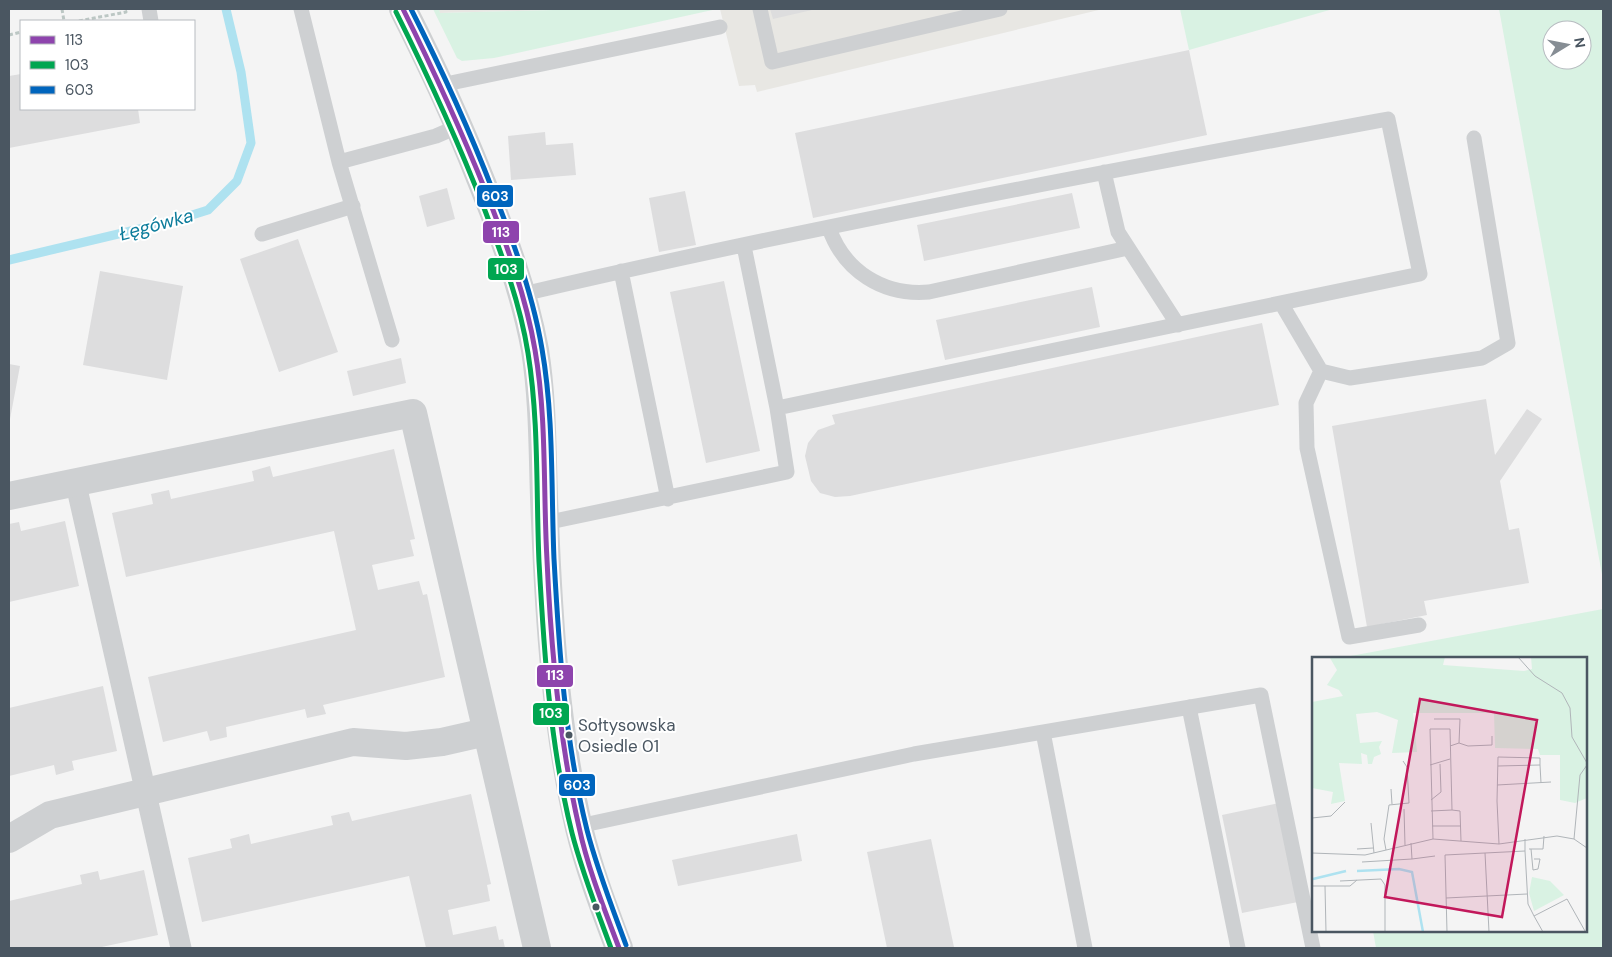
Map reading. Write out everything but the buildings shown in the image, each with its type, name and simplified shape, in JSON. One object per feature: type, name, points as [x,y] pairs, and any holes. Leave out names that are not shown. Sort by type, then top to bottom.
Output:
[{"type":"street","points":[[404,9],[459,126],[508,245],[523,294],[535,352],[545,523],[562,734],[579,826],[598,894],[619,948]]},
{"type":"street","points":[[9,496],[75,480],[413,413],[536,948]]},
{"type":"street","points":[[75,480],[181,948]]},
{"type":"street","points":[[9,839],[50,815],[353,742],[406,746],[442,742],[486,732]]},
{"type":"lane","points":[[301,9],[339,162],[392,340]]},
{"type":"lane","points":[[760,9],[772,62],[1000,9]]},
{"type":"lane","points":[[441,85],[720,27]]},
{"type":"lane","points":[[523,294],[621,271],[1104,172],[1388,119],[1420,274],[777,408]]},
{"type":"lane","points":[[339,162],[436,136],[459,126]]},
{"type":"lane","points":[[1281,303],[1321,370],[1350,378],[1482,358],[1508,343],[1474,138]]},
{"type":"lane","points":[[1104,172],[1118,232],[1178,325]]},
{"type":"lane","points":[[262,234],[353,206]]},
{"type":"lane","points":[[829,228],[833,240],[847,261],[866,278],[886,287],[910,292],[928,292],[1128,248]]},
{"type":"lane","points":[[545,523],[668,499],[786,472],[777,408],[744,246]]},
{"type":"lane","points":[[621,271],[668,499]]},
{"type":"lane","points":[[1321,370],[1306,403],[1308,448],[1349,637],[1419,625]]},
{"type":"lane","points":[[579,826],[914,754],[1261,694],[1313,948]]},
{"type":"lane","points":[[1190,707],[1238,948]]},
{"type":"lane","points":[[1043,732],[1085,948]]},
{"type":"path","points":[[84,20],[126,12],[125,9]]},
{"type":"shaded area","points":[[438,9],[589,9],[440,13]]},
{"type":"shaded area","points":[[720,9],[1103,9],[757,92],[755,85],[739,86]]},
{"type":"green space","points":[[433,9],[439,9],[440,13],[589,9],[717,9],[494,58],[462,61],[457,58]]},
{"type":"green space","points":[[1180,9],[1333,9],[1189,50]]},
{"type":"green space","points":[[1499,9],[1603,9],[1603,580]]},
{"type":"green space","points":[[1603,609],[1603,948],[1376,948],[1373,932],[1587,932],[1587,657],[1345,657]]},
{"type":"waterway","name":"Łęgówka","points":[[9,260],[173,221],[208,210],[237,181],[251,143],[241,72],[226,9]]},
{"type":"transit line","name":"113","points":[[403,9],[467,146],[486,192],[515,270],[531,330],[539,376],[541,402],[549,594],[561,728],[572,794],[583,843],[619,948]]},
{"type":"transit line","name":"603","points":[[411,9],[454,99],[501,210],[534,309],[549,401],[556,593],[568,729],[579,797],[591,845],[626,945]]},
{"type":"transit line","name":"103","points":[[396,12],[420,60],[474,183],[510,279],[525,334],[534,405],[539,562],[553,732],[564,800],[576,848],[611,948]]},
{"type":"place","name":"Sołtysowska Osiedle 01","points":[[569,735]]}]
